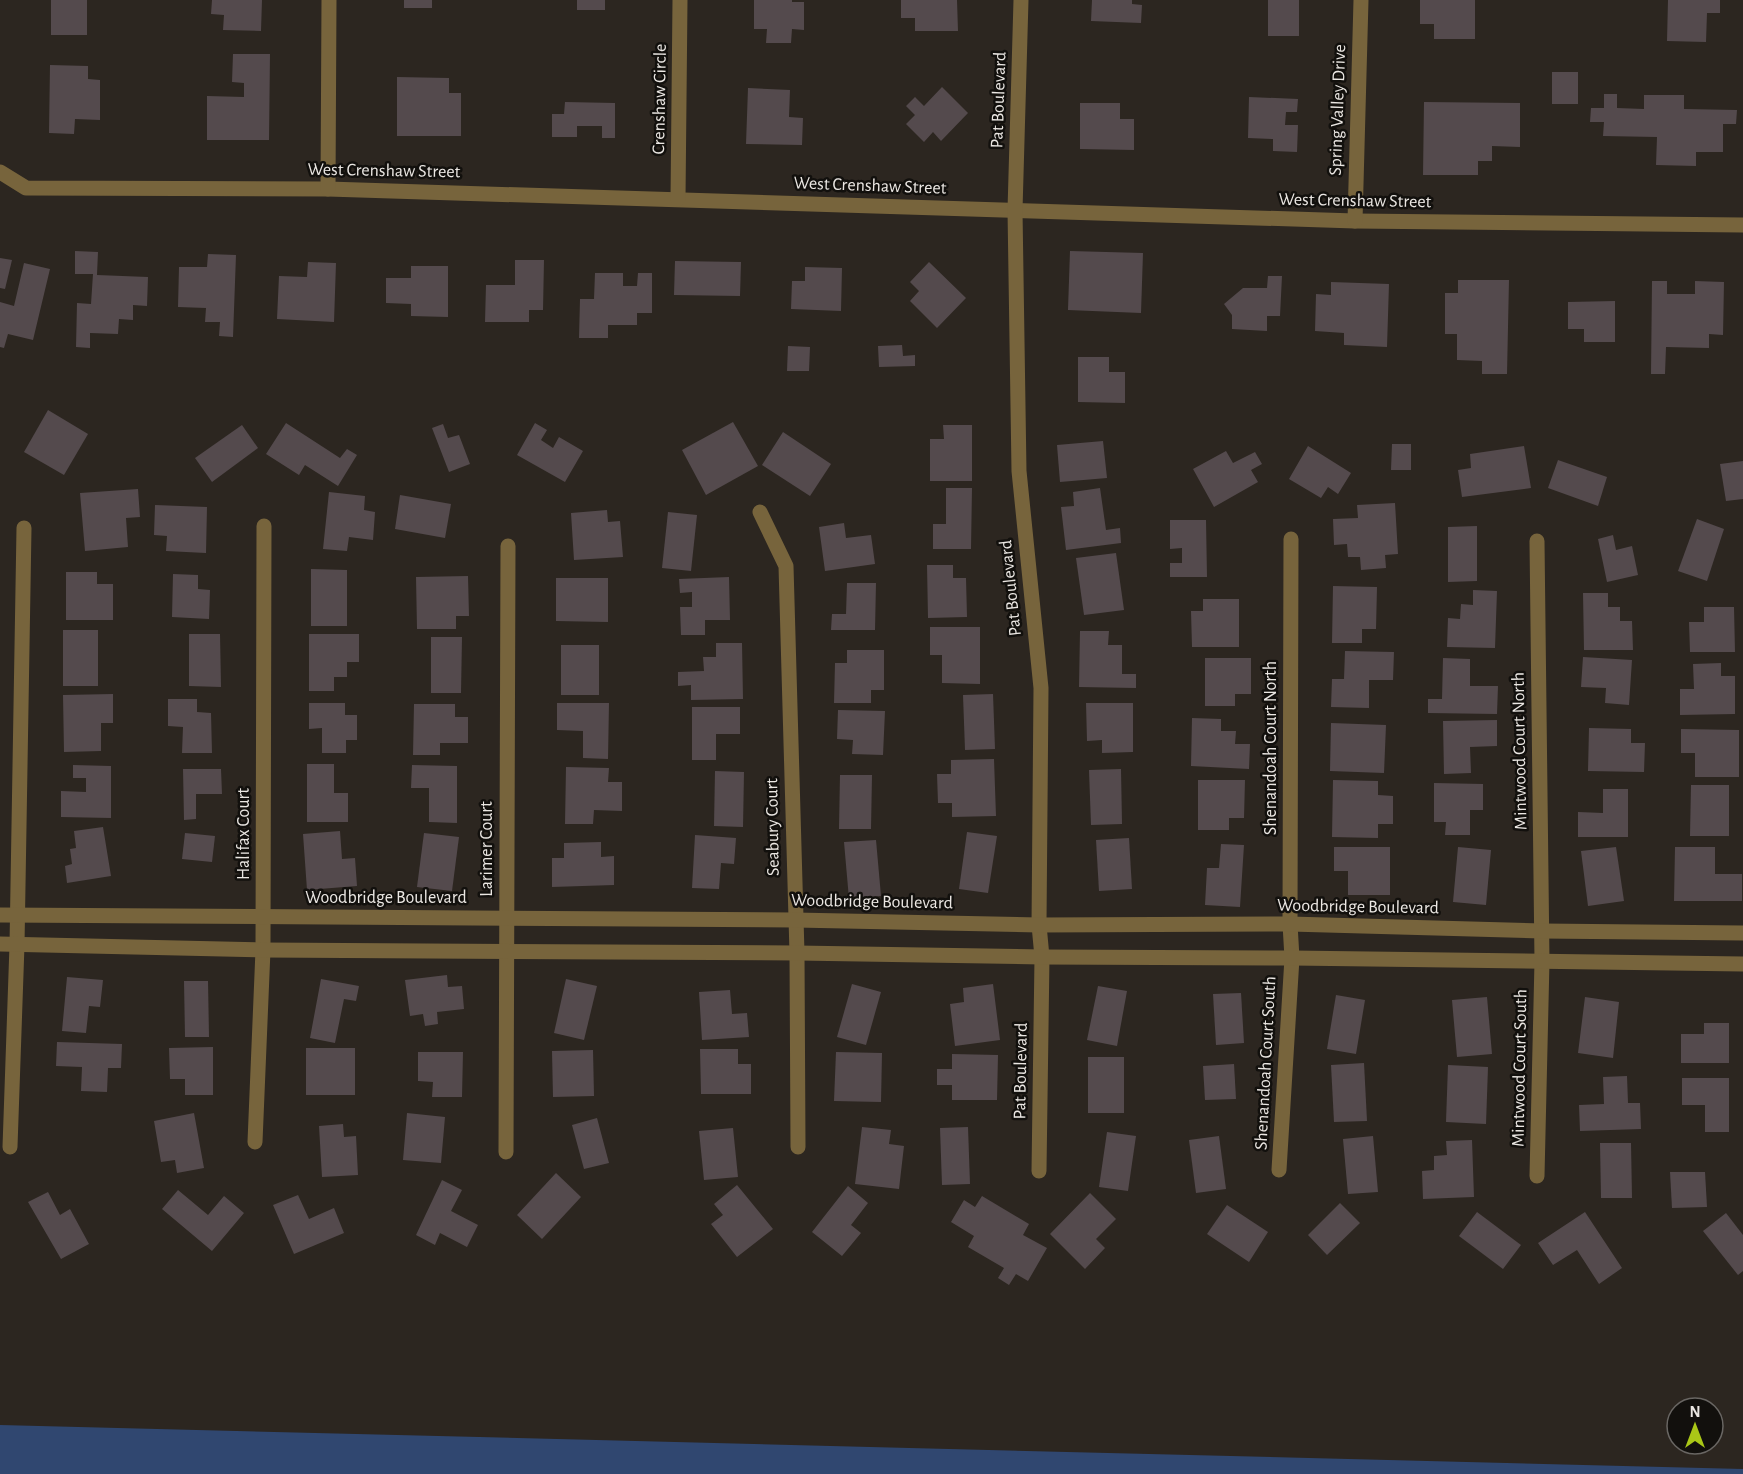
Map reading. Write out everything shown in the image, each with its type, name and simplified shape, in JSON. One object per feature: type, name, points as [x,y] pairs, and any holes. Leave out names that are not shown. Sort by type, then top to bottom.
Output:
[{"type":"street","points":[[328,189],[329,0]]},
{"type":"street","name":"Crenshaw Circle","points":[[678,199],[680,0]]},
{"type":"street","name":"Pat Boulevard","points":[[1021,0],[1015,210],[1019,471],[1041,688],[1040,925],[1042,957],[1039,1171]]},
{"type":"street","name":"Spring Valley Drive","points":[[1355,221],[1360,0]]},
{"type":"street","name":"West Crenshaw Street","points":[[0,172],[26,188],[328,189],[1355,221],[1743,225]]},
{"type":"street","name":"Seabury Court","points":[[760,513],[786,566],[797,953],[798,1147]]},
{"type":"street","name":"Halifax Court","points":[[255,1142],[263,950],[264,526]]},
{"type":"street","points":[[10,1147],[17,945],[24,528]]},
{"type":"street","name":"Shenandoah Court North","points":[[1291,539],[1290,924],[1292,958]]},
{"type":"street","name":"Mintwood Court North","points":[[1537,542],[1542,961]]},
{"type":"street","name":"Larimer Court","points":[[506,1152],[508,546]]},
{"type":"street","name":"Woodbridge Boulevard","points":[[0,915],[795,920],[1040,925],[1290,924],[1542,931],[1743,933]]},
{"type":"street","points":[[0,944],[263,950],[797,953],[1743,964]]},
{"type":"street","name":"Shenandoah Court South","points":[[1279,1170],[1292,958]]},
{"type":"street","name":"Mintwood Court South","points":[[1537,1176],[1542,961]]},
{"type":"water","points":[[0,1425],[1743,1469],[1743,1474],[0,1474]]},
{"type":"building","points":[[51,0],[87,0],[87,35],[51,35]]},
{"type":"building","points":[[212,0],[262,0],[261,31],[223,30],[224,15],[211,14]]},
{"type":"building","points":[[404,0],[432,0],[432,8],[404,8]]},
{"type":"building","points":[[577,0],[605,0],[605,10],[577,10]]},
{"type":"building","points":[[754,0],[804,2],[804,30],[792,29],[791,43],[766,43],[767,29],[754,29]]},
{"type":"building","points":[[901,0],[957,0],[958,31],[915,31],[915,18],[901,18]]},
{"type":"building","points":[[1092,0],[1132,0],[1132,4],[1142,5],[1141,23],[1091,21]]},
{"type":"building","points":[[1268,0],[1299,0],[1299,36],[1268,36]]},
{"type":"building","points":[[1420,0],[1475,0],[1475,39],[1434,39],[1434,24],[1420,24]]},
{"type":"building","points":[[1668,0],[1720,0],[1720,13],[1707,13],[1706,42],[1667,41]]},
{"type":"building","points":[[233,54],[270,54],[269,140],[207,140],[207,96],[244,97],[244,83],[232,82]]},
{"type":"building","points":[[50,65],[88,66],[88,79],[100,80],[100,120],[75,119],[74,134],[49,133]]},
{"type":"building","points":[[1552,72],[1578,72],[1578,104],[1552,104]]},
{"type":"building","points":[[397,77],[449,78],[449,93],[461,93],[461,136],[397,136]]},
{"type":"building","points":[[942,87],[968,113],[941,141],[933,132],[924,142],[906,124],[915,115],[906,106],[915,97],[924,106]]},
{"type":"building","points":[[748,88],[790,90],[789,117],[803,118],[802,145],[746,144]]},
{"type":"building","points":[[1604,94],[1617,94],[1617,108],[1644,109],[1644,95],[1684,95],[1684,109],[1737,110],[1736,124],[1723,124],[1723,152],[1696,152],[1696,166],[1656,165],[1657,137],[1603,136],[1604,122],[1590,122],[1591,108],[1604,108]]},
{"type":"building","points":[[1249,97],[1298,99],[1297,112],[1286,112],[1285,125],[1298,125],[1297,152],[1273,151],[1273,139],[1248,138]]},
{"type":"building","points":[[565,102],[615,103],[615,138],[602,138],[602,126],[577,126],[577,137],[552,137],[552,114],[564,114]]},
{"type":"building","points":[[1424,102],[1520,103],[1520,147],[1492,146],[1492,161],[1478,161],[1478,175],[1423,175]]},
{"type":"building","points":[[1080,103],[1120,103],[1120,119],[1134,119],[1134,150],[1080,149]]},
{"type":"building","points":[[75,251],[98,252],[97,275],[148,277],[147,306],[133,305],[133,320],[119,319],[118,334],[90,333],[90,348],[76,347],[77,303],[91,304],[93,274],[75,274]]},
{"type":"building","points":[[1070,251],[1143,253],[1141,313],[1068,310]]},
{"type":"building","points":[[208,254],[236,255],[233,337],[219,336],[220,322],[205,322],[206,308],[178,307],[179,267],[207,267]]},
{"type":"building","points":[[0,258],[12,260],[5,289],[0,288]]},
{"type":"building","points":[[515,260],[544,260],[543,310],[529,310],[529,322],[485,322],[486,285],[515,285]]},
{"type":"building","points":[[675,261],[741,262],[740,296],[674,295]]},
{"type":"building","points":[[308,262],[336,263],[334,322],[277,319],[279,276],[307,277]]},
{"type":"building","points":[[929,262],[966,298],[937,328],[910,301],[919,291],[910,282]]},
{"type":"building","points":[[24,263],[50,269],[33,340],[8,334],[4,348],[0,347],[0,302],[14,306]]},
{"type":"building","points":[[411,266],[448,266],[448,317],[411,316],[411,304],[386,303],[386,278],[411,278]]},
{"type":"building","points":[[805,267],[842,268],[841,311],[791,309],[792,281],[805,281]]},
{"type":"building","points":[[595,273],[623,273],[623,286],[637,286],[638,273],[652,273],[652,313],[637,313],[637,325],[608,325],[608,338],[579,338],[580,299],[594,299]]},
{"type":"building","points":[[1268,276],[1282,276],[1280,316],[1267,316],[1267,331],[1232,329],[1232,315],[1224,304],[1243,288],[1267,288]]},
{"type":"building","points":[[1458,280],[1509,280],[1507,374],[1482,374],[1482,361],[1457,360],[1457,334],[1445,334],[1445,293],[1458,293]]},
{"type":"building","points":[[1652,281],[1667,281],[1667,294],[1695,294],[1695,281],[1724,282],[1723,335],[1709,334],[1709,348],[1666,347],[1665,374],[1651,374]]},
{"type":"building","points":[[1331,282],[1389,284],[1387,347],[1344,345],[1344,333],[1315,331],[1316,294],[1331,295]]},
{"type":"building","points":[[1615,301],[1615,342],[1584,342],[1584,329],[1568,329],[1568,302]]},
{"type":"building","points":[[902,345],[903,356],[915,355],[915,366],[879,367],[878,346]]},
{"type":"building","points":[[788,346],[810,347],[809,371],[787,371]]},
{"type":"building","points":[[1078,357],[1109,357],[1109,372],[1125,372],[1125,403],[1078,402]]},
{"type":"building","points":[[48,410],[88,434],[64,475],[24,452]]},
{"type":"building","points":[[733,422],[758,466],[706,495],[682,450]]},
{"type":"building","points":[[286,423],[340,458],[347,449],[357,455],[338,486],[305,465],[299,475],[266,454]]},
{"type":"building","points":[[535,423],[547,430],[541,440],[553,448],[559,437],[583,451],[565,482],[517,455]]},
{"type":"building","points":[[443,424],[448,438],[459,435],[470,464],[449,472],[432,428]]},
{"type":"building","points":[[242,425],[258,448],[212,482],[195,458]]},
{"type":"building","points":[[943,425],[972,425],[972,481],[930,481],[930,439],[944,439]]},
{"type":"building","points":[[783,432],[831,464],[810,496],[762,465]]},
{"type":"building","points":[[1103,441],[1107,478],[1060,482],[1057,445]]},
{"type":"building","points":[[1392,444],[1411,444],[1411,470],[1391,470]]},
{"type":"building","points":[[1308,446],[1351,473],[1338,494],[1328,487],[1321,498],[1289,479]]},
{"type":"building","points":[[1524,446],[1531,488],[1462,497],[1458,470],[1471,468],[1470,454]]},
{"type":"building","points":[[1226,451],[1233,463],[1255,452],[1262,464],[1251,470],[1258,482],[1214,507],[1193,469]]},
{"type":"building","points":[[1558,460],[1607,477],[1598,506],[1548,488]]},
{"type":"building","points":[[1743,461],[1743,499],[1726,501],[1720,464]]},
{"type":"building","points":[[946,488],[972,488],[971,549],[933,549],[933,524],[946,524]]},
{"type":"building","points":[[1100,488],[1106,530],[1120,528],[1121,543],[1066,550],[1061,507],[1074,506],[1073,492]]},
{"type":"building","points":[[138,489],[140,517],[126,518],[128,547],[85,551],[80,493]]},
{"type":"building","points":[[329,492],[365,496],[364,510],[375,512],[373,540],[349,537],[347,551],[323,549]]},
{"type":"building","points":[[400,495],[451,504],[445,538],[395,529]]},
{"type":"building","points":[[1395,503],[1398,554],[1385,555],[1386,568],[1361,570],[1360,557],[1348,557],[1347,544],[1334,545],[1333,519],[1358,518],[1357,505]]},
{"type":"building","points":[[155,505],[207,507],[206,553],[166,551],[167,536],[154,535]]},
{"type":"building","points":[[607,510],[608,522],[620,521],[623,557],[574,560],[571,513]]},
{"type":"building","points":[[668,512],[697,515],[691,571],[662,568]]},
{"type":"building","points":[[1697,519],[1724,529],[1707,581],[1678,571]]},
{"type":"building","points":[[1170,520],[1206,520],[1207,577],[1170,577],[1170,563],[1182,563],[1182,548],[1170,549]]},
{"type":"building","points":[[844,523],[846,538],[871,535],[875,564],[825,571],[819,527]]},
{"type":"building","points":[[1477,526],[1477,581],[1448,582],[1448,527]]},
{"type":"building","points":[[1613,535],[1616,550],[1632,546],[1638,575],[1607,582],[1598,539]]},
{"type":"building","points":[[1116,553],[1124,610],[1084,615],[1076,558]]},
{"type":"building","points":[[927,565],[953,565],[953,578],[966,578],[967,617],[928,618]]},
{"type":"building","points":[[311,569],[347,570],[347,626],[311,626]]},
{"type":"building","points":[[66,572],[97,572],[97,584],[113,584],[113,620],[66,620]]},
{"type":"building","points":[[173,574],[198,575],[198,589],[210,590],[209,619],[172,617]]},
{"type":"building","points":[[468,576],[469,616],[456,616],[456,629],[417,629],[416,577]]},
{"type":"building","points":[[729,577],[730,620],[705,620],[705,635],[681,635],[680,607],[692,607],[692,592],[680,593],[679,579]]},
{"type":"building","points":[[556,578],[608,578],[608,622],[556,621]]},
{"type":"building","points":[[847,583],[876,583],[875,630],[831,630],[832,614],[846,614]]},
{"type":"building","points":[[1333,586],[1377,587],[1376,629],[1362,629],[1362,643],[1332,643]]},
{"type":"building","points":[[1473,590],[1497,591],[1495,648],[1447,647],[1448,618],[1460,619],[1461,604],[1473,605]]},
{"type":"building","points":[[1583,593],[1608,593],[1608,607],[1620,607],[1620,621],[1632,621],[1633,650],[1584,650]]},
{"type":"building","points":[[1203,599],[1239,599],[1239,647],[1192,647],[1191,611],[1203,611]]},
{"type":"building","points":[[1704,607],[1734,607],[1735,652],[1690,652],[1689,622],[1704,622]]},
{"type":"building","points":[[930,627],[980,627],[980,684],[942,683],[942,655],[930,655]]},
{"type":"building","points":[[63,630],[98,630],[98,686],[63,686]]},
{"type":"building","points":[[1080,631],[1109,631],[1108,645],[1122,645],[1122,674],[1136,674],[1136,688],[1079,687]]},
{"type":"building","points":[[189,634],[220,634],[221,687],[189,686]]},
{"type":"building","points":[[309,634],[359,634],[359,662],[347,662],[347,677],[334,677],[334,691],[309,691]]},
{"type":"building","points":[[431,637],[462,637],[461,693],[431,693]]},
{"type":"building","points":[[716,643],[742,643],[743,699],[691,700],[691,685],[678,686],[678,672],[704,671],[703,657],[716,657]]},
{"type":"building","points":[[561,645],[599,645],[599,695],[561,695]]},
{"type":"building","points":[[847,650],[884,650],[884,690],[871,690],[871,703],[834,703],[835,663],[847,663]]},
{"type":"building","points":[[1345,651],[1394,652],[1393,680],[1369,680],[1369,708],[1331,707],[1332,679],[1344,679]]},
{"type":"building","points":[[1583,657],[1632,660],[1629,705],[1605,703],[1606,688],[1581,687]]},
{"type":"building","points":[[1205,658],[1251,658],[1251,694],[1235,694],[1235,706],[1205,706]]},
{"type":"building","points":[[1443,658],[1470,659],[1470,686],[1498,686],[1497,714],[1428,713],[1428,699],[1442,699]]},
{"type":"building","points":[[1721,663],[1721,676],[1735,676],[1735,714],[1680,715],[1680,689],[1694,689],[1693,664]]},
{"type":"building","points":[[113,694],[113,723],[101,723],[101,751],[64,752],[63,695]]},
{"type":"building","points":[[993,694],[995,749],[965,750],[963,695]]},
{"type":"building","points":[[168,699],[197,699],[197,712],[211,713],[212,753],[182,753],[183,727],[168,726]]},
{"type":"building","points":[[309,703],[345,703],[345,715],[357,715],[357,740],[346,740],[346,753],[322,753],[322,728],[309,729]]},
{"type":"building","points":[[557,703],[609,703],[608,759],[583,758],[583,731],[557,730]]},
{"type":"building","points":[[1086,703],[1133,703],[1133,752],[1102,753],[1102,740],[1087,741]]},
{"type":"building","points":[[414,704],[455,704],[455,717],[468,717],[468,743],[440,743],[440,755],[413,755]]},
{"type":"building","points":[[692,707],[740,707],[740,734],[716,734],[716,760],[692,760]]},
{"type":"building","points":[[838,710],[885,711],[883,755],[852,754],[853,740],[837,739]]},
{"type":"building","points":[[1192,718],[1221,719],[1221,731],[1236,731],[1235,744],[1250,744],[1249,769],[1191,766]]},
{"type":"building","points":[[1497,720],[1497,746],[1470,747],[1471,773],[1444,774],[1443,721]]},
{"type":"building","points":[[1331,723],[1386,725],[1384,773],[1330,771]]},
{"type":"building","points":[[1589,728],[1631,729],[1631,743],[1645,743],[1644,772],[1588,771]]},
{"type":"building","points":[[1681,729],[1739,730],[1739,777],[1695,777],[1695,753],[1681,753]]},
{"type":"building","points":[[994,759],[996,816],[952,817],[952,803],[938,803],[937,774],[951,774],[951,760]]},
{"type":"building","points":[[307,764],[334,764],[334,793],[348,793],[348,822],[307,822]]},
{"type":"building","points":[[73,765],[111,766],[111,818],[61,817],[61,791],[86,792],[86,778],[73,778]]},
{"type":"building","points":[[412,765],[457,766],[457,823],[429,822],[429,788],[411,788]]},
{"type":"building","points":[[566,767],[609,768],[608,782],[622,782],[622,811],[594,810],[593,824],[565,824]]},
{"type":"building","points":[[183,769],[221,769],[222,794],[196,794],[196,819],[184,820]]},
{"type":"building","points":[[1121,769],[1122,824],[1091,825],[1089,770]]},
{"type":"building","points":[[715,771],[744,772],[743,827],[714,826]]},
{"type":"building","points":[[840,775],[872,775],[871,829],[839,829]]},
{"type":"building","points":[[1198,780],[1245,780],[1244,818],[1229,818],[1229,830],[1198,830]]},
{"type":"building","points":[[1333,780],[1378,781],[1378,795],[1393,796],[1393,824],[1378,824],[1378,838],[1332,837]]},
{"type":"building","points":[[1434,783],[1483,784],[1483,810],[1470,810],[1470,835],[1445,835],[1446,822],[1434,822]]},
{"type":"building","points":[[1691,785],[1729,785],[1729,836],[1690,836]]},
{"type":"building","points":[[1603,789],[1628,789],[1628,837],[1578,837],[1578,812],[1603,813]]},
{"type":"building","points":[[103,827],[111,876],[67,883],[65,866],[72,864],[70,849],[76,848],[74,831]]},
{"type":"building","points":[[340,831],[342,859],[355,858],[357,886],[307,890],[303,834]]},
{"type":"building","points":[[967,832],[997,836],[988,893],[959,889]]},
{"type":"building","points":[[185,833],[215,836],[212,862],[182,859]]},
{"type":"building","points":[[424,833],[459,837],[452,891],[417,887]]},
{"type":"building","points":[[695,835],[736,838],[734,864],[721,863],[719,889],[692,888]]},
{"type":"building","points":[[1129,838],[1132,889],[1099,891],[1096,840]]},
{"type":"building","points":[[876,840],[881,896],[849,899],[844,842]]},
{"type":"building","points":[[601,842],[601,857],[614,856],[614,885],[552,887],[552,858],[564,858],[564,843]]},
{"type":"building","points":[[1221,844],[1244,845],[1240,907],[1205,905],[1207,868],[1219,868]]},
{"type":"building","points":[[1334,847],[1390,847],[1390,895],[1348,895],[1348,871],[1334,871]]},
{"type":"building","points":[[1458,847],[1491,850],[1486,905],[1453,902]]},
{"type":"building","points":[[1616,847],[1624,901],[1588,906],[1581,851]]},
{"type":"building","points":[[1675,847],[1715,847],[1715,874],[1742,874],[1742,901],[1674,901]]},
{"type":"building","points":[[447,975],[448,987],[462,986],[464,1009],[437,1012],[438,1024],[425,1026],[423,1014],[410,1016],[405,980]]},
{"type":"building","points":[[67,977],[103,980],[100,1007],[89,1006],[86,1033],[62,1031]]},
{"type":"building","points":[[321,979],[359,986],[356,1001],[344,999],[335,1043],[310,1038]]},
{"type":"building","points":[[566,979],[597,986],[584,1040],[554,1033]]},
{"type":"building","points":[[184,981],[208,981],[209,1037],[185,1037]]},
{"type":"building","points":[[852,984],[881,992],[866,1045],[837,1037]]},
{"type":"building","points":[[993,984],[1000,1040],[955,1046],[950,1004],[964,1002],[963,988]]},
{"type":"building","points":[[1098,986],[1127,991],[1117,1046],[1087,1040]]},
{"type":"building","points":[[730,990],[732,1014],[747,1013],[749,1037],[702,1040],[699,992]]},
{"type":"building","points":[[1241,993],[1244,1043],[1216,1045],[1213,994]]},
{"type":"building","points":[[1336,995],[1365,1000],[1356,1054],[1327,1049]]},
{"type":"building","points":[[1487,997],[1492,1054],[1457,1057],[1452,1000]]},
{"type":"building","points":[[1585,997],[1619,1002],[1613,1058],[1578,1053]]},
{"type":"building","points":[[1704,1023],[1729,1023],[1729,1063],[1681,1063],[1681,1034],[1704,1034]]},
{"type":"building","points":[[57,1042],[122,1044],[121,1068],[108,1068],[107,1092],[81,1091],[82,1067],[56,1066]]},
{"type":"building","points":[[213,1047],[213,1095],[185,1095],[185,1079],[170,1079],[169,1048]]},
{"type":"building","points":[[306,1048],[355,1048],[355,1095],[306,1095]]},
{"type":"building","points":[[700,1049],[738,1049],[738,1064],[751,1064],[751,1094],[701,1094]]},
{"type":"building","points":[[593,1050],[594,1096],[553,1097],[552,1051]]},
{"type":"building","points":[[418,1052],[463,1052],[462,1097],[432,1097],[433,1082],[418,1081]]},
{"type":"building","points":[[836,1052],[882,1053],[881,1102],[834,1101]]},
{"type":"building","points":[[952,1054],[998,1055],[997,1100],[952,1100],[952,1085],[937,1085],[937,1069],[952,1069]]},
{"type":"building","points":[[1088,1057],[1124,1057],[1124,1113],[1088,1113]]},
{"type":"building","points":[[1364,1063],[1367,1121],[1334,1122],[1331,1065]]},
{"type":"building","points":[[1234,1064],[1236,1099],[1205,1100],[1203,1066]]},
{"type":"building","points":[[1448,1065],[1488,1067],[1486,1124],[1446,1122]]},
{"type":"building","points":[[1627,1076],[1628,1103],[1640,1103],[1641,1129],[1580,1131],[1579,1105],[1604,1104],[1603,1077]]},
{"type":"building","points":[[1682,1078],[1729,1078],[1729,1132],[1705,1132],[1705,1105],[1682,1105]]},
{"type":"building","points":[[194,1113],[204,1168],[177,1173],[175,1160],[161,1162],[154,1121]]},
{"type":"building","points":[[407,1113],[445,1117],[441,1163],[403,1160]]},
{"type":"building","points":[[597,1118],[609,1163],[584,1169],[572,1125]]},
{"type":"building","points":[[343,1124],[344,1137],[356,1136],[358,1175],[322,1177],[319,1126]]},
{"type":"building","points":[[862,1127],[891,1130],[889,1144],[904,1146],[899,1189],[855,1184]]},
{"type":"building","points":[[968,1127],[970,1184],[942,1185],[940,1128]]},
{"type":"building","points":[[733,1128],[738,1177],[704,1180],[699,1131]]},
{"type":"building","points":[[1107,1132],[1136,1136],[1128,1191],[1099,1187]]},
{"type":"building","points":[[1219,1136],[1226,1189],[1196,1193],[1189,1140]]},
{"type":"building","points":[[1373,1136],[1378,1192],[1348,1194],[1343,1139]]},
{"type":"building","points":[[1472,1140],[1474,1197],[1423,1199],[1422,1171],[1434,1170],[1434,1156],[1447,1155],[1446,1141]]},
{"type":"building","points":[[1600,1143],[1631,1143],[1632,1198],[1601,1198]]},
{"type":"building","points":[[1670,1172],[1705,1172],[1707,1207],[1672,1208]]},
{"type":"building","points":[[556,1173],[581,1197],[542,1239],[517,1215]]},
{"type":"building","points":[[442,1180],[462,1190],[451,1211],[478,1225],[467,1247],[440,1233],[435,1245],[416,1235]]},
{"type":"building","points":[[737,1185],[773,1229],[737,1257],[711,1224],[723,1215],[714,1204]]},
{"type":"building","points":[[848,1186],[868,1203],[851,1225],[861,1233],[842,1256],[812,1232]]},
{"type":"building","points":[[178,1190],[208,1215],[224,1196],[244,1213],[212,1251],[162,1209]]},
{"type":"building","points":[[48,1192],[60,1215],[70,1209],[89,1244],[61,1259],[28,1202]]},
{"type":"building","points":[[1090,1193],[1116,1219],[1096,1239],[1105,1248],[1085,1269],[1050,1234]]},
{"type":"building","points":[[298,1195],[309,1219],[334,1208],[344,1233],[294,1254],[273,1205]]},
{"type":"building","points":[[982,1196],[1029,1224],[1023,1235],[1047,1248],[1028,1281],[1016,1274],[1009,1285],[998,1278],[1004,1268],[968,1247],[974,1236],[951,1222],[964,1200],[975,1207]]},
{"type":"building","points":[[1340,1203],[1360,1223],[1327,1255],[1308,1235]]},
{"type":"building","points":[[1227,1205],[1268,1232],[1249,1262],[1207,1234]]},
{"type":"building","points":[[1477,1212],[1521,1245],[1503,1269],[1459,1236]]},
{"type":"building","points":[[1585,1212],[1622,1268],[1599,1284],[1577,1250],[1553,1265],[1538,1243]]},
{"type":"building","points":[[1726,1213],[1743,1235],[1743,1271],[1738,1275],[1703,1231]]}]
